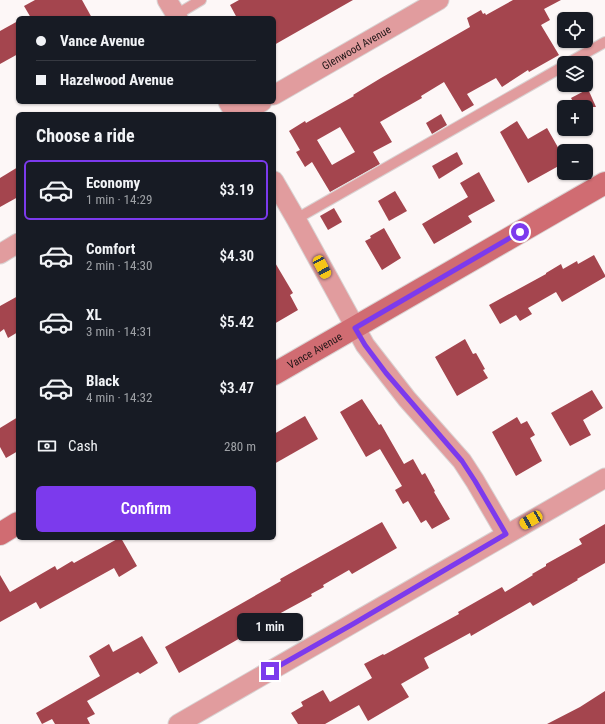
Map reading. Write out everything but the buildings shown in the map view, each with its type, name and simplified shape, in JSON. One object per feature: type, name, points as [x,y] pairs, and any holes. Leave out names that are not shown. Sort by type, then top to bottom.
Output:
[{"type":"street","name":"Glenwood Avenue","points":[[276,94],[439,0]]},
{"type":"street","points":[[244,112],[258,104]]},
{"type":"street","name":"Vance Avenue","points":[[276,373],[605,183]]},
{"type":"street","points":[[276,184],[365,345],[386,373],[462,461],[506,534]]},
{"type":"street","points":[[0,254],[16,244]]},
{"type":"street","points":[[178,724],[605,478]]},
{"type":"street","points":[[0,534],[16,524]]},
{"type":"lane","points":[[174,11],[201,0]]},
{"type":"lane","points":[[580,56],[605,42]]},
{"type":"lane","points":[[296,219],[557,70]]},
{"type":"route","points":[[270,671],[506,534],[462,461],[386,373],[365,345],[355,328],[520,232]]}]
